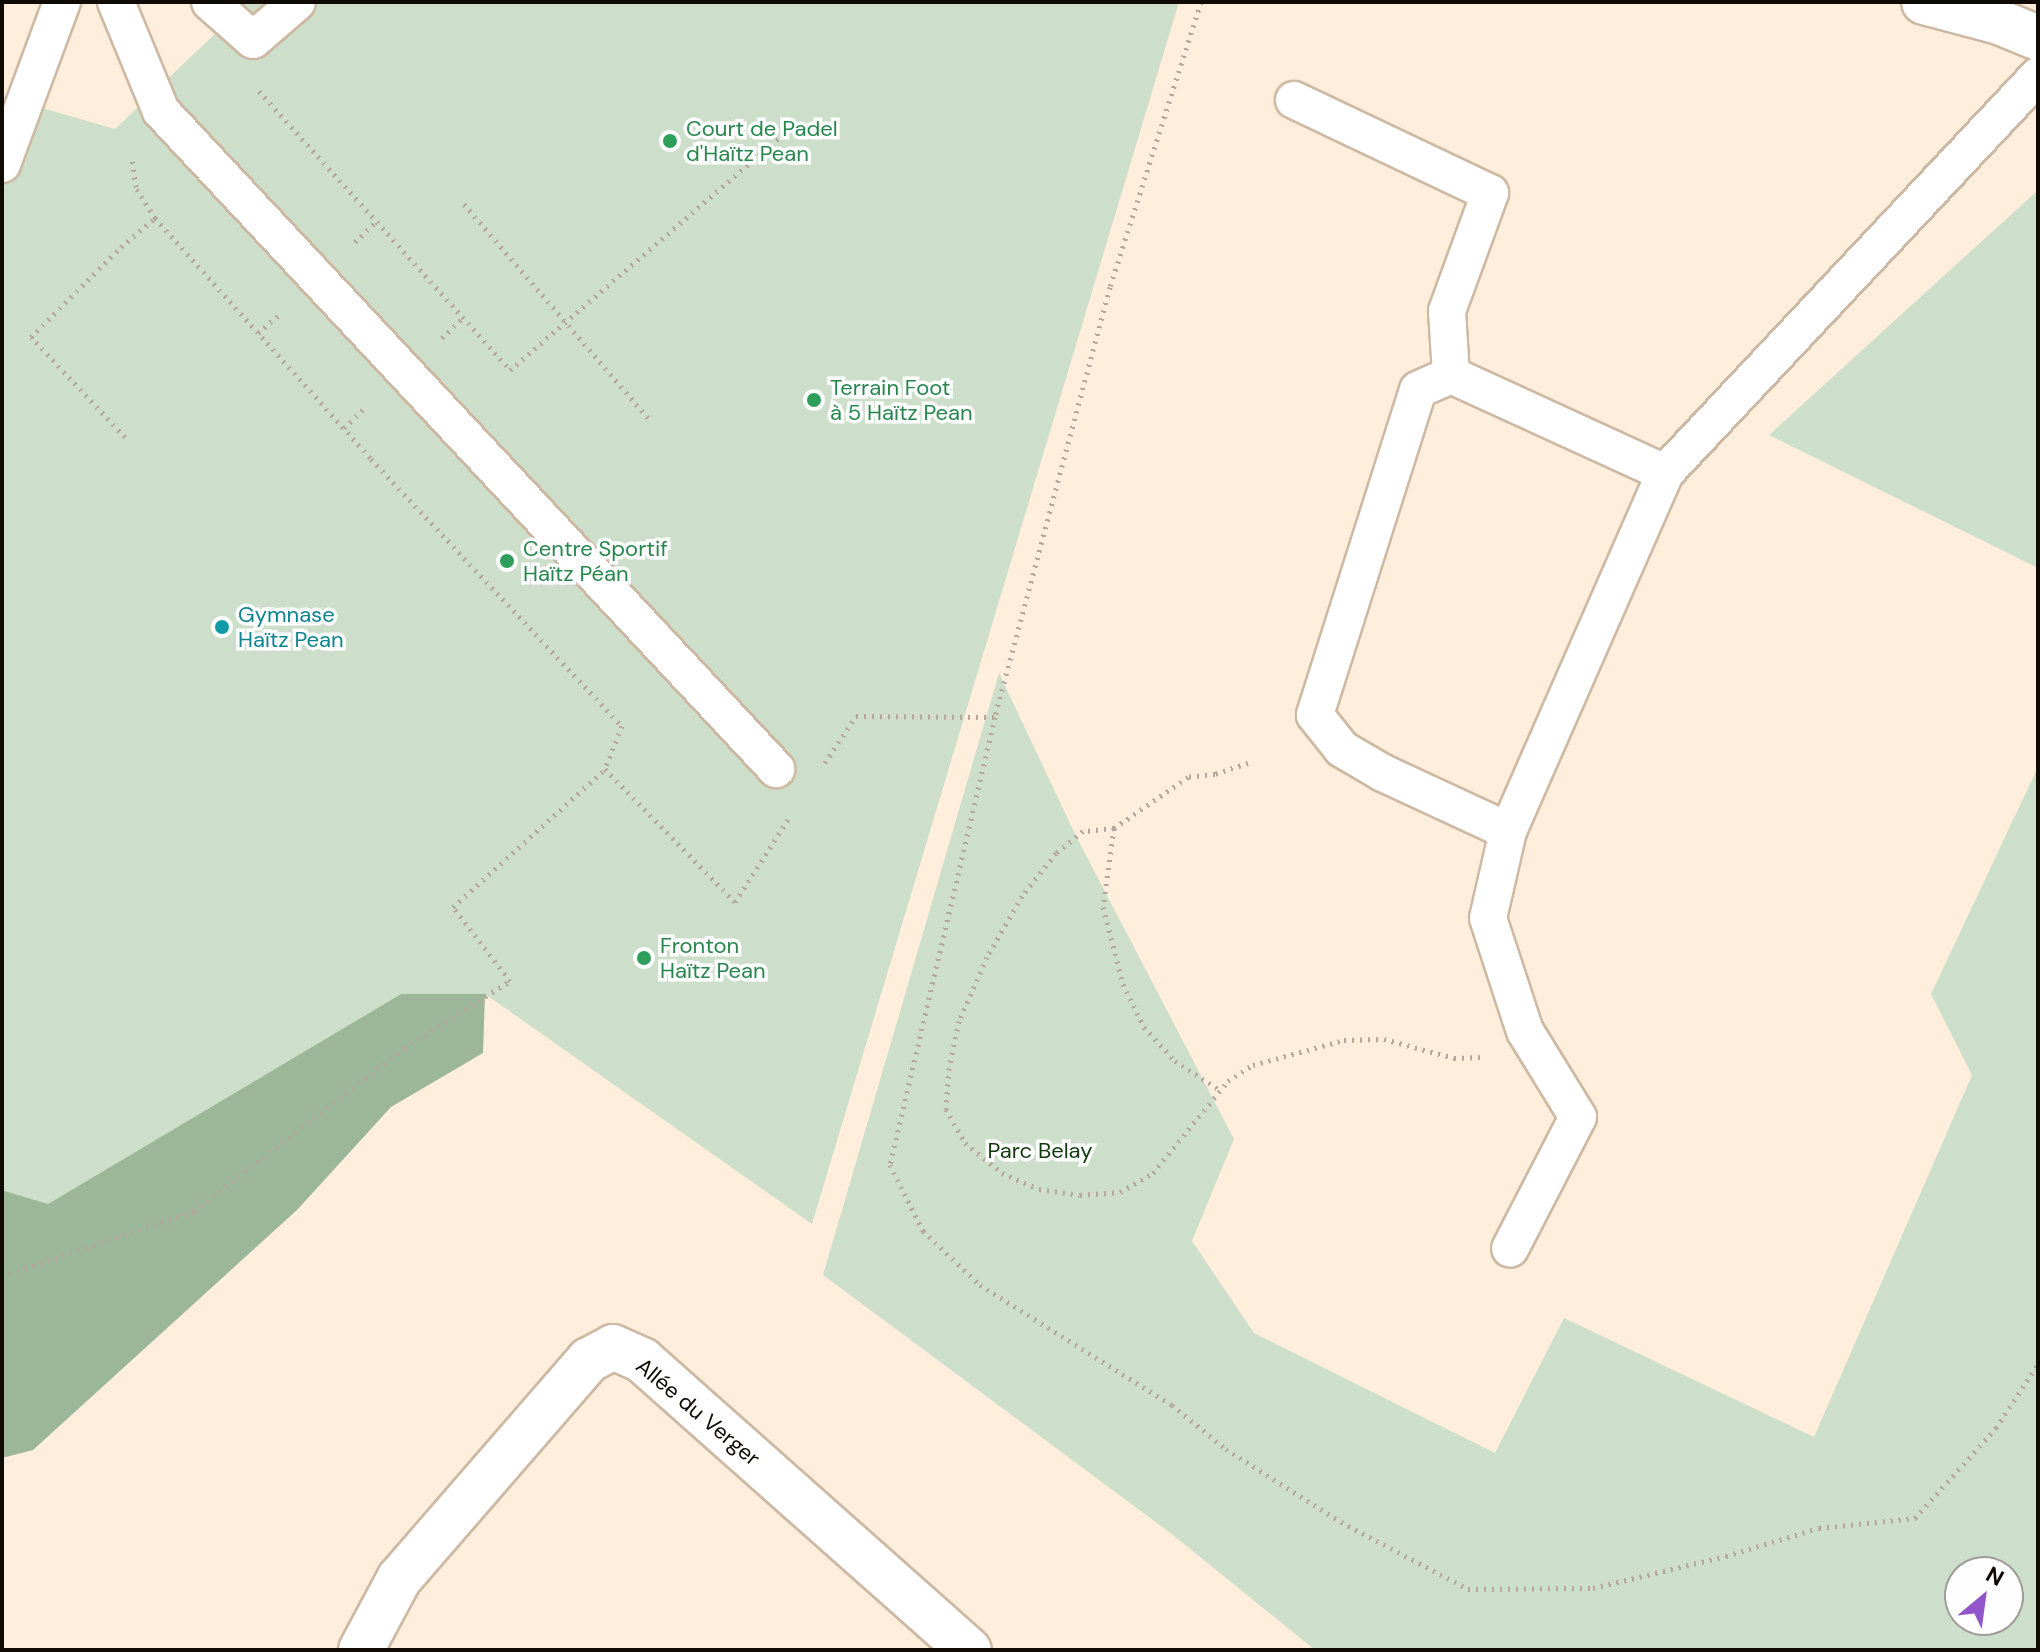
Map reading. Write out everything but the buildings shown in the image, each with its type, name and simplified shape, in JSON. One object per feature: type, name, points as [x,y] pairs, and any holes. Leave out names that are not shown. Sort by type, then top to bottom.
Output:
[{"type":"street","points":[[1924,2],[1999,22],[2038,38]]},
{"type":"street","name":"Allée du Verger","points":[[361,1650],[399,1579],[589,1360],[613,1347],[642,1360],[969,1650]]},
{"type":"lane","points":[[2,164],[62,2]]},
{"type":"lane","points":[[116,2],[161,111],[776,769]]},
{"type":"lane","points":[[210,2],[253,40],[297,2]]},
{"type":"lane","points":[[1510,1249],[1578,1117],[1525,1031],[1488,918],[1508,831],[1665,473],[2038,76]]},
{"type":"lane","points":[[1294,100],[1490,193],[1447,311],[1451,375]]},
{"type":"lane","points":[[1508,831],[1383,773],[1342,749],[1315,715],[1418,390],[1451,375],[1665,473]]},
{"type":"path","points":[[1201,2],[1110,287],[995,717],[890,1165],[923,1231],[980,1285],[1172,1405],[1226,1449],[1341,1522],[1468,1589],[1593,1588],[1726,1556],[1819,1528],[1915,1518],[1996,1428],[2038,1364]]},
{"type":"path","points":[[253,40],[249,80],[510,370],[779,138]]},
{"type":"path","points":[[2,1276],[194,1211],[404,1048],[510,981],[453,907],[605,769],[622,726],[344,428],[155,218],[136,187],[130,146],[177,128]]},
{"type":"path","points":[[464,204],[649,419]]},
{"type":"path","points":[[125,437],[31,337],[121,247],[155,218]]},
{"type":"path","points":[[258,333],[273,320]]},
{"type":"path","points":[[344,428],[357,415]]},
{"type":"path","points":[[821,769],[856,716],[995,717]]},
{"type":"path","points":[[1248,763],[1215,774],[1188,777],[1114,828],[1083,831],[1056,853],[1022,896],[987,957],[959,1021],[949,1068],[946,1109],[965,1143],[1002,1173],[1039,1189],[1080,1195],[1120,1192],[1153,1173],[1220,1090],[1253,1065],[1344,1040],[1384,1039],[1454,1058],[1486,1056]]},
{"type":"path","points":[[605,769],[735,902],[795,809]]},
{"type":"path","points":[[1114,828],[1103,907],[1123,984],[1144,1027],[1175,1061],[1220,1090]]},
{"type":"green space","name":"Centre Sportif Haïtz Péan","points":[[242,2],[1179,2],[812,1224],[485,994],[401,994],[48,1204],[2,1190],[2,102],[4,97],[115,129],[244,6]]},
{"type":"green space","points":[[2038,190],[2038,568],[1769,435]]},
{"type":"green space","name":"Parc Belay","points":[[999,673],[1075,834],[1234,1139],[1192,1241],[1254,1333],[1495,1453],[1564,1318],[1814,1437],[1972,1075],[1931,994],[2038,767],[2038,1650],[1315,1650],[1173,1535],[823,1275]]},
{"type":"green space","points":[[401,994],[485,994],[483,1053],[391,1107],[297,1210],[33,1450],[2,1458],[2,1190],[48,1204]]},
{"type":"place","name":"Court de Padel d'Haïtz Pean","points":[[670,141]]},
{"type":"place","name":"Terrain Foot à 5 Haïtz Pean","points":[[814,400]]},
{"type":"place","name":"Centre Sportif Haïtz Péan","points":[[507,561]]},
{"type":"place","name":"Gymnase Haïtz Pean","points":[[222,627]]},
{"type":"place","name":"Fronton Haïtz Pean","points":[[644,958]]}]
